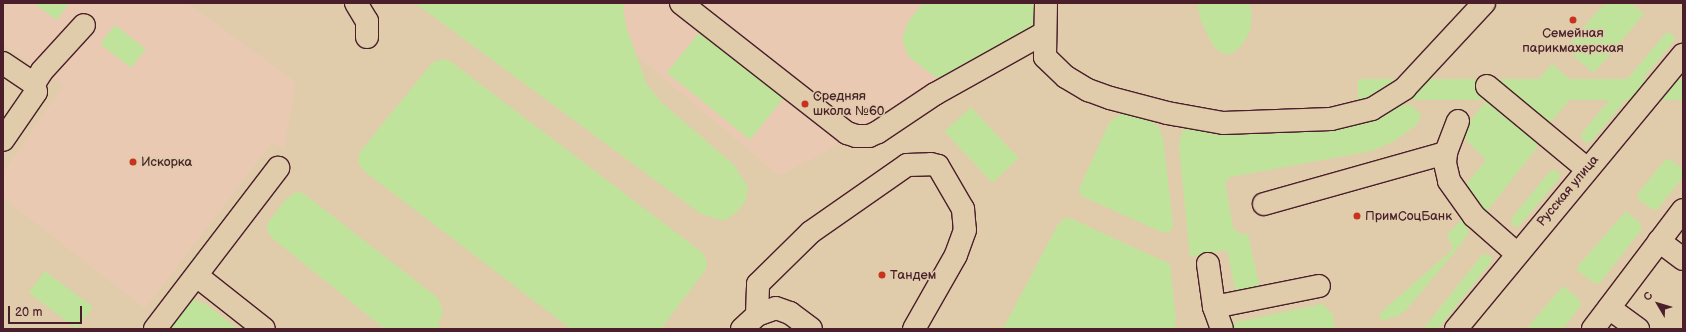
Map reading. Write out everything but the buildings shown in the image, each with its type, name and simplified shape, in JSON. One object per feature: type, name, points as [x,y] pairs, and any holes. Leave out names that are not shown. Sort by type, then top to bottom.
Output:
[{"type":"main road","points":[[356,3],[367,21],[367,37]]},
{"type":"main road","points":[[681,3],[845,131],[856,136],[869,136],[878,132],[936,94],[1044,32]]},
{"type":"main road","points":[[1046,3],[1044,32],[1045,57],[1052,65],[1088,90],[1110,98],[1167,113],[1223,123],[1331,119],[1372,109],[1396,96],[1484,3]]},
{"type":"main road","points":[[34,84],[42,71],[84,25]]},
{"type":"main road","name":"Русская улица","points":[[1456,329],[1516,253],[1683,55]]},
{"type":"main road","points":[[3,63],[34,84],[36,92],[3,140]]},
{"type":"main road","points":[[1487,86],[1587,169]]},
{"type":"main road","points":[[1458,121],[1446,153],[1444,164],[1449,181],[1462,202],[1516,253]]},
{"type":"main road","points":[[1264,204],[1446,153]]},
{"type":"main road","points":[[749,322],[758,284],[811,232],[907,165],[932,164],[938,166],[963,210],[965,230],[956,255],[914,329]]},
{"type":"main road","points":[[155,329],[278,168]]},
{"type":"main road","points":[[1593,329],[1683,210]]},
{"type":"main road","points":[[1659,241],[1683,259]]},
{"type":"main road","points":[[1208,264],[1214,307],[1222,329]]},
{"type":"main road","points":[[197,276],[264,329]]},
{"type":"main road","points":[[1214,307],[1319,286]]},
{"type":"main road","points":[[749,322],[776,308],[790,313],[811,329]]},
{"type":"main road","points":[[1609,308],[1638,329]]},
{"type":"shaded area","name":"Искорка","points":[[3,3],[188,3],[296,82],[284,150],[273,142],[145,309],[3,198],[3,172],[63,86],[3,44]]},
{"type":"shaded area","name":"Средняя школа №60","points":[[575,3],[1040,3],[1038,30],[884,122],[779,176]]},
{"type":"green space","points":[[33,3],[69,3],[57,20]]},
{"type":"green space","points":[[415,3],[623,3],[626,26],[646,83],[661,102],[734,165],[748,187],[746,200],[738,211],[724,221],[701,214]]},
{"type":"green space","points":[[923,3],[1035,3],[1034,21],[1032,28],[944,78],[935,77],[908,56],[902,39],[908,22]]},
{"type":"green space","points":[[1197,3],[1249,3],[1252,13],[1250,31],[1242,45],[1232,54],[1221,53],[1212,44],[1200,18]]},
{"type":"green space","points":[[1605,3],[1631,3],[1644,14],[1594,73],[1565,49]]},
{"type":"green space","points":[[115,25],[146,49],[131,68],[100,44]]},
{"type":"green space","points":[[702,29],[785,96],[750,140],[667,73]]},
{"type":"green space","points":[[1669,32],[1675,37],[1674,41],[1591,142],[1584,142],[1581,134],[1665,34]]},
{"type":"green space","points":[[441,59],[450,61],[703,253],[707,262],[706,269],[661,329],[571,329],[364,171],[358,163],[359,153],[432,63]]},
{"type":"green space","points":[[1552,64],[1580,88],[1549,124],[1521,99]]},
{"type":"green space","points":[[1358,79],[1683,79],[1683,100],[1358,100]]},
{"type":"green space","points":[[1485,102],[1489,103],[1536,141],[1537,148],[1487,211],[1482,211],[1463,188],[1486,160],[1460,134]]},
{"type":"green space","points":[[1398,104],[1411,105],[1421,114],[1418,124],[1393,142],[1371,151],[1231,177],[1225,182],[1233,227],[1240,234],[1248,234],[1260,288],[1236,293],[1227,250],[1190,257],[1179,147],[1182,131],[1189,128],[1217,133],[1271,130]]},
{"type":"green space","points":[[971,107],[1019,158],[992,183],[945,132]]},
{"type":"green space","points":[[1123,113],[1148,120],[1158,126],[1163,138],[1173,225],[1170,232],[1164,233],[1081,196],[1079,190],[1110,121]]},
{"type":"green space","points":[[1669,159],[1683,169],[1683,177],[1657,210],[1652,209],[1638,199],[1638,193],[1665,160]]},
{"type":"green space","points":[[1555,170],[1560,174],[1559,179],[1519,226],[1513,227],[1511,219],[1550,171]]},
{"type":"green space","points":[[296,192],[303,193],[438,298],[443,311],[437,329],[385,329],[272,238],[268,232],[267,224],[286,199]]},
{"type":"green space","points":[[1626,211],[1640,223],[1642,229],[1599,284],[1594,283],[1578,271],[1578,266]]},
{"type":"green space","points":[[1464,217],[1468,225],[1468,233],[1462,243],[1408,308],[1400,315],[1381,321],[1380,313],[1453,249],[1447,235]]},
{"type":"green space","points":[[1065,218],[1072,219],[1170,264],[1176,320],[1174,329],[1003,329],[1057,226]]},
{"type":"green space","points":[[1486,254],[1492,258],[1491,262],[1438,329],[1423,329],[1482,255]]},
{"type":"green space","points":[[45,271],[93,307],[77,329],[29,293]]},
{"type":"green space","points":[[1563,286],[1579,299],[1581,305],[1563,329],[1526,329]]},
{"type":"green space","points":[[193,300],[207,305],[238,329],[166,329],[185,304]]},
{"type":"green space","points":[[1323,304],[1333,315],[1335,329],[1234,329],[1232,323]]},
{"type":"place","name":"Семейная парикмахерская","points":[[1573,20]]},
{"type":"place","name":"Средняя школа №60","points":[[805,104]]},
{"type":"place","name":"Искорка","points":[[133,162]]},
{"type":"place","name":"ПримСоцБанк","points":[[1357,216]]},
{"type":"place","name":"Тандем","points":[[882,275]]}]
